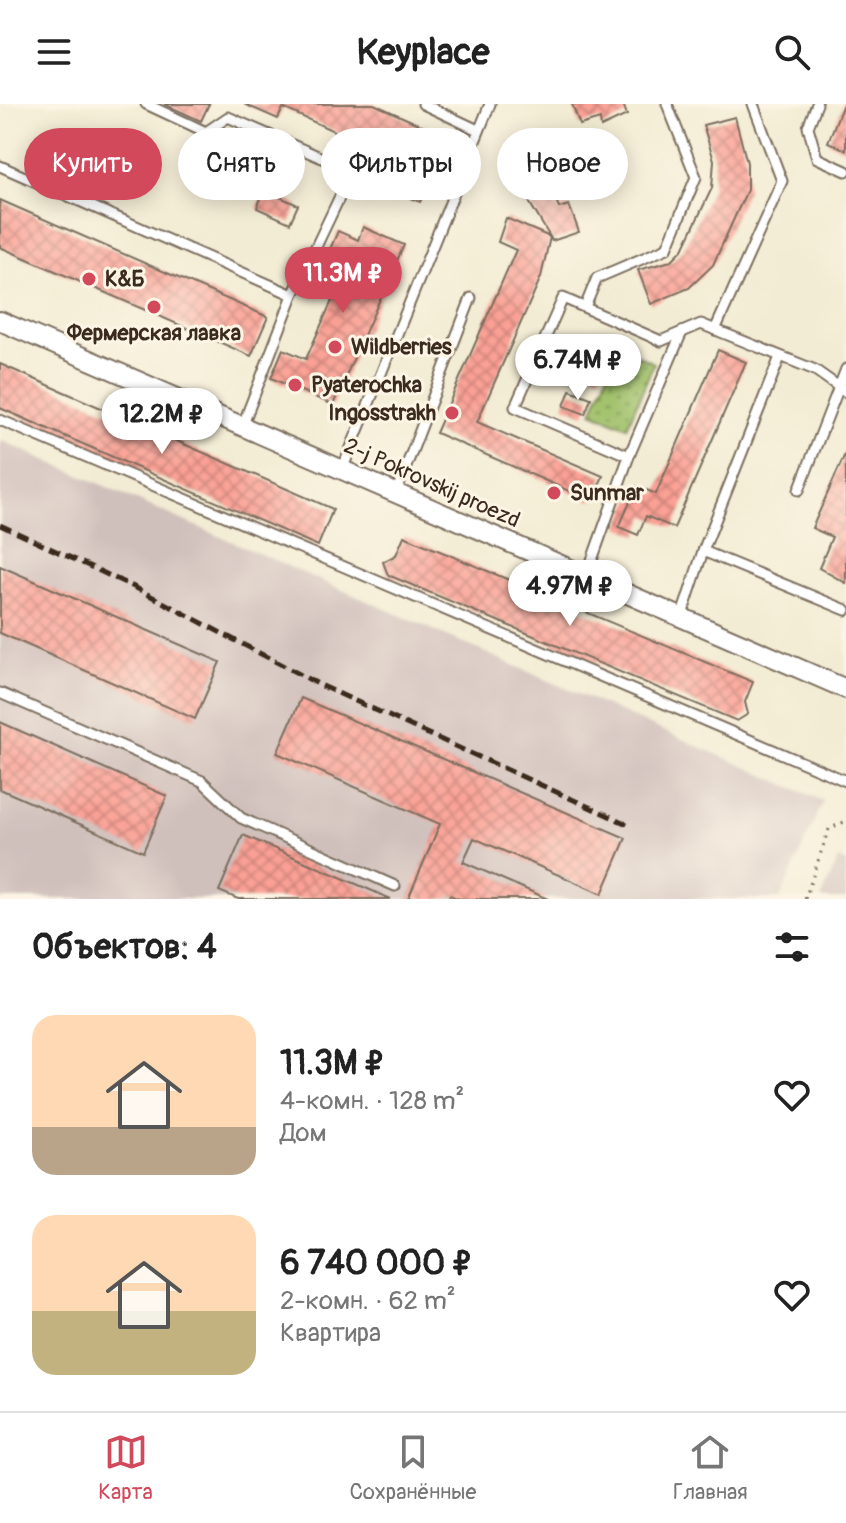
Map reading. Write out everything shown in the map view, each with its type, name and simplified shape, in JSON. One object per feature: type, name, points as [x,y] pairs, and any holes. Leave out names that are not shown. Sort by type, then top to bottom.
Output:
[{"type":"street","name":"2-j Pokrovskij proezd","points":[[0,321],[846,689]]},
{"type":"lane","points":[[146,104],[206,132],[228,117],[352,171],[293,295],[242,427]]},
{"type":"lane","points":[[423,104],[474,128]]},
{"type":"lane","points":[[479,128],[490,104]]},
{"type":"lane","points":[[585,307],[597,278],[667,248],[696,177],[667,104]]},
{"type":"lane","points":[[715,330],[782,181],[753,104]]},
{"type":"lane","points":[[817,104],[808,127],[817,158],[846,171]]},
{"type":"lane","points":[[0,166],[293,295]]},
{"type":"lane","points":[[342,470],[450,200]]},
{"type":"lane","points":[[396,493],[471,298]]},
{"type":"lane","points":[[629,456],[515,407],[563,298],[661,341],[701,324],[815,370],[842,390]]},
{"type":"lane","points":[[586,577],[629,456],[682,332]]},
{"type":"lane","points":[[681,618],[703,551],[780,357]]},
{"type":"lane","points":[[799,490],[842,390],[846,369]]},
{"type":"lane","points":[[0,420],[846,781]]},
{"type":"lane","points":[[703,551],[846,610]]},
{"type":"lane","points":[[0,693],[202,781],[241,818],[395,886]]},
{"type":"path","points":[[805,899],[829,829],[846,821]]},
{"type":"shaded area","points":[[0,440],[823,801],[780,899],[0,899]]},
{"type":"shaded area","points":[[838,859],[846,863],[846,899],[821,899]]},
{"type":"green space","points":[[619,347],[654,363],[627,427],[592,412]]},
{"type":"building","points":[[164,104],[209,104],[201,121]]},
{"type":"building","points":[[244,104],[374,104],[427,128],[327,128],[283,108],[278,119]]},
{"type":"building","points":[[572,104],[623,104],[627,115],[601,127],[600,119],[580,125]]},
{"type":"building","points":[[843,104],[846,104],[846,150],[828,142]]},
{"type":"building","points":[[735,117],[747,163],[747,190],[713,265],[689,288],[651,304],[638,270],[671,261],[683,249],[712,188],[714,160],[703,125]]},
{"type":"building","points":[[0,200],[268,317],[251,356],[0,247]]},
{"type":"building","points":[[260,200],[287,200],[298,205],[290,223],[257,208]]},
{"type":"building","points":[[528,200],[556,200],[559,208],[569,205],[579,232],[552,241]]},
{"type":"building","points":[[506,218],[550,237],[541,277],[477,422],[603,476],[592,501],[436,433],[516,250],[498,242]]},
{"type":"building","points":[[363,227],[404,245],[333,405],[271,378],[283,349],[306,359],[343,276],[322,267],[338,231],[358,240]]},
{"type":"building","points":[[580,337],[610,349],[599,376],[569,363]]},
{"type":"building","points":[[718,350],[746,362],[674,528],[646,516],[638,535],[619,527],[637,486],[656,494]]},
{"type":"building","points":[[0,364],[333,509],[318,546],[0,408]]},
{"type":"building","points":[[570,390],[591,398],[585,414],[564,406]]},
{"type":"building","points":[[846,452],[846,583],[819,568],[832,537],[812,528]]},
{"type":"building","points":[[404,536],[753,682],[745,702],[748,714],[737,721],[388,575],[383,562],[396,555]]},
{"type":"building","points":[[0,566],[220,662],[195,719],[0,633]]},
{"type":"building","points":[[301,698],[626,838],[602,894],[474,838],[463,862],[548,899],[459,899],[450,895],[448,899],[408,899],[440,824],[277,753]]},
{"type":"building","points":[[0,722],[167,796],[143,852],[0,789]]},
{"type":"building","points":[[243,835],[391,899],[238,899],[219,891]]},
{"type":"railway","points":[[0,525],[134,587],[320,685],[627,824]]},
{"type":"place","name":"К&Б","points":[[89,279]]},
{"type":"place","name":"Фермерская лавка","points":[[154,307]]},
{"type":"place","name":"Wildberries","points":[[335,347]]},
{"type":"place","name":"Pyaterochka","points":[[295,385]]},
{"type":"place","name":"Ingosstrakh","points":[[452,413]]},
{"type":"place","name":"Sunmar","points":[[554,493]]}]
